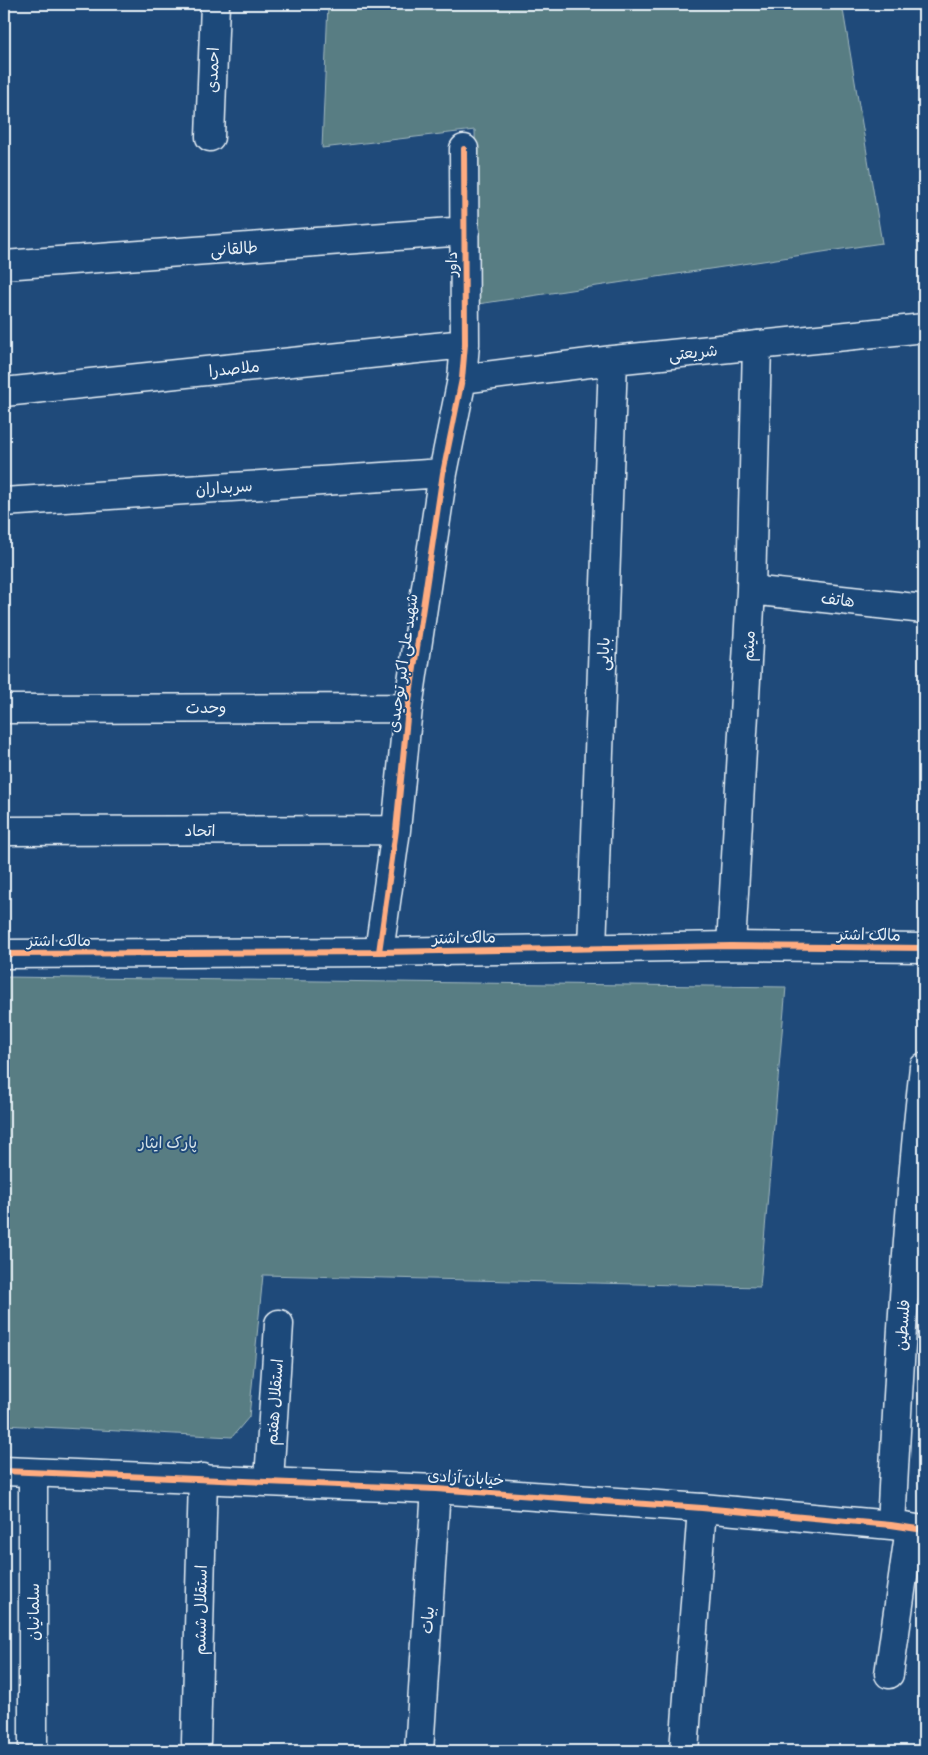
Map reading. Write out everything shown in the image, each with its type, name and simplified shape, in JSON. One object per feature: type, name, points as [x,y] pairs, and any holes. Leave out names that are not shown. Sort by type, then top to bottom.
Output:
[{"type":"street","name":"احمدی","points":[[210,137],[215,4]]},
{"type":"street","name":"داور","points":[[462,379],[465,344],[464,149]]},
{"type":"street","name":"طالقانی","points":[[4,265],[465,231]]},
{"type":"street","name":"شریعتی","points":[[462,379],[613,360],[924,328]]},
{"type":"street","name":"ملاصدرا","points":[[4,392],[465,344]]},
{"type":"street","name":"میثم","points":[[731,946],[751,590],[757,345]]},
{"type":"street","name":"بابایی","points":[[592,948],[613,360]]},
{"type":"street","name":"شهید علی اکبر توحیدی","points":[[379,952],[396,830],[408,708],[444,473],[462,379]]},
{"type":"street","name":"سربداران","points":[[4,502],[444,473]]},
{"type":"street","name":"هاتف","points":[[751,590],[924,609]]},
{"type":"street","name":"وحدت","points":[[4,709],[408,708]]},
{"type":"street","name":"اتحاد","points":[[4,831],[396,830]]},
{"type":"street","name":"مالک اشتر","points":[[4,954],[379,952],[731,946],[924,948]]},
{"type":"street","name":"فلسطین","points":[[889,1674],[909,1527],[902,1320],[920,1136],[924,1067]]},
{"type":"street","name":"استقلال هفتم","points":[[269,1480],[279,1324]]},
{"type":"street","name":"خیابان آزادی","points":[[4,1471],[269,1480],[436,1489],[702,1508],[909,1527]]},
{"type":"street","name":"سلمانیان","points":[[33,1473],[33,1751]]},
{"type":"street","name":"استقلال ششم","points":[[196,1742],[203,1478]]},
{"type":"street","name":"بیات","points":[[419,1751],[436,1489]]},
{"type":"street","points":[[684,1751],[702,1508]]},
{"type":"green space","points":[[328,4],[842,4],[882,243],[478,304],[475,130],[322,148]]},
{"type":"green space","name":"پارک ایثار","points":[[4,977],[786,987],[760,1287],[263,1275],[249,1417],[232,1437],[4,1425]]},
{"type":"cycle path","points":[[379,952],[396,830],[408,708],[443,473],[462,379],[465,344],[464,149]]},
{"type":"cycle path","points":[[4,954],[379,952],[731,946],[924,948]]},
{"type":"cycle path","points":[[4,1471],[436,1489],[702,1508],[891,1525],[924,1530]]}]
